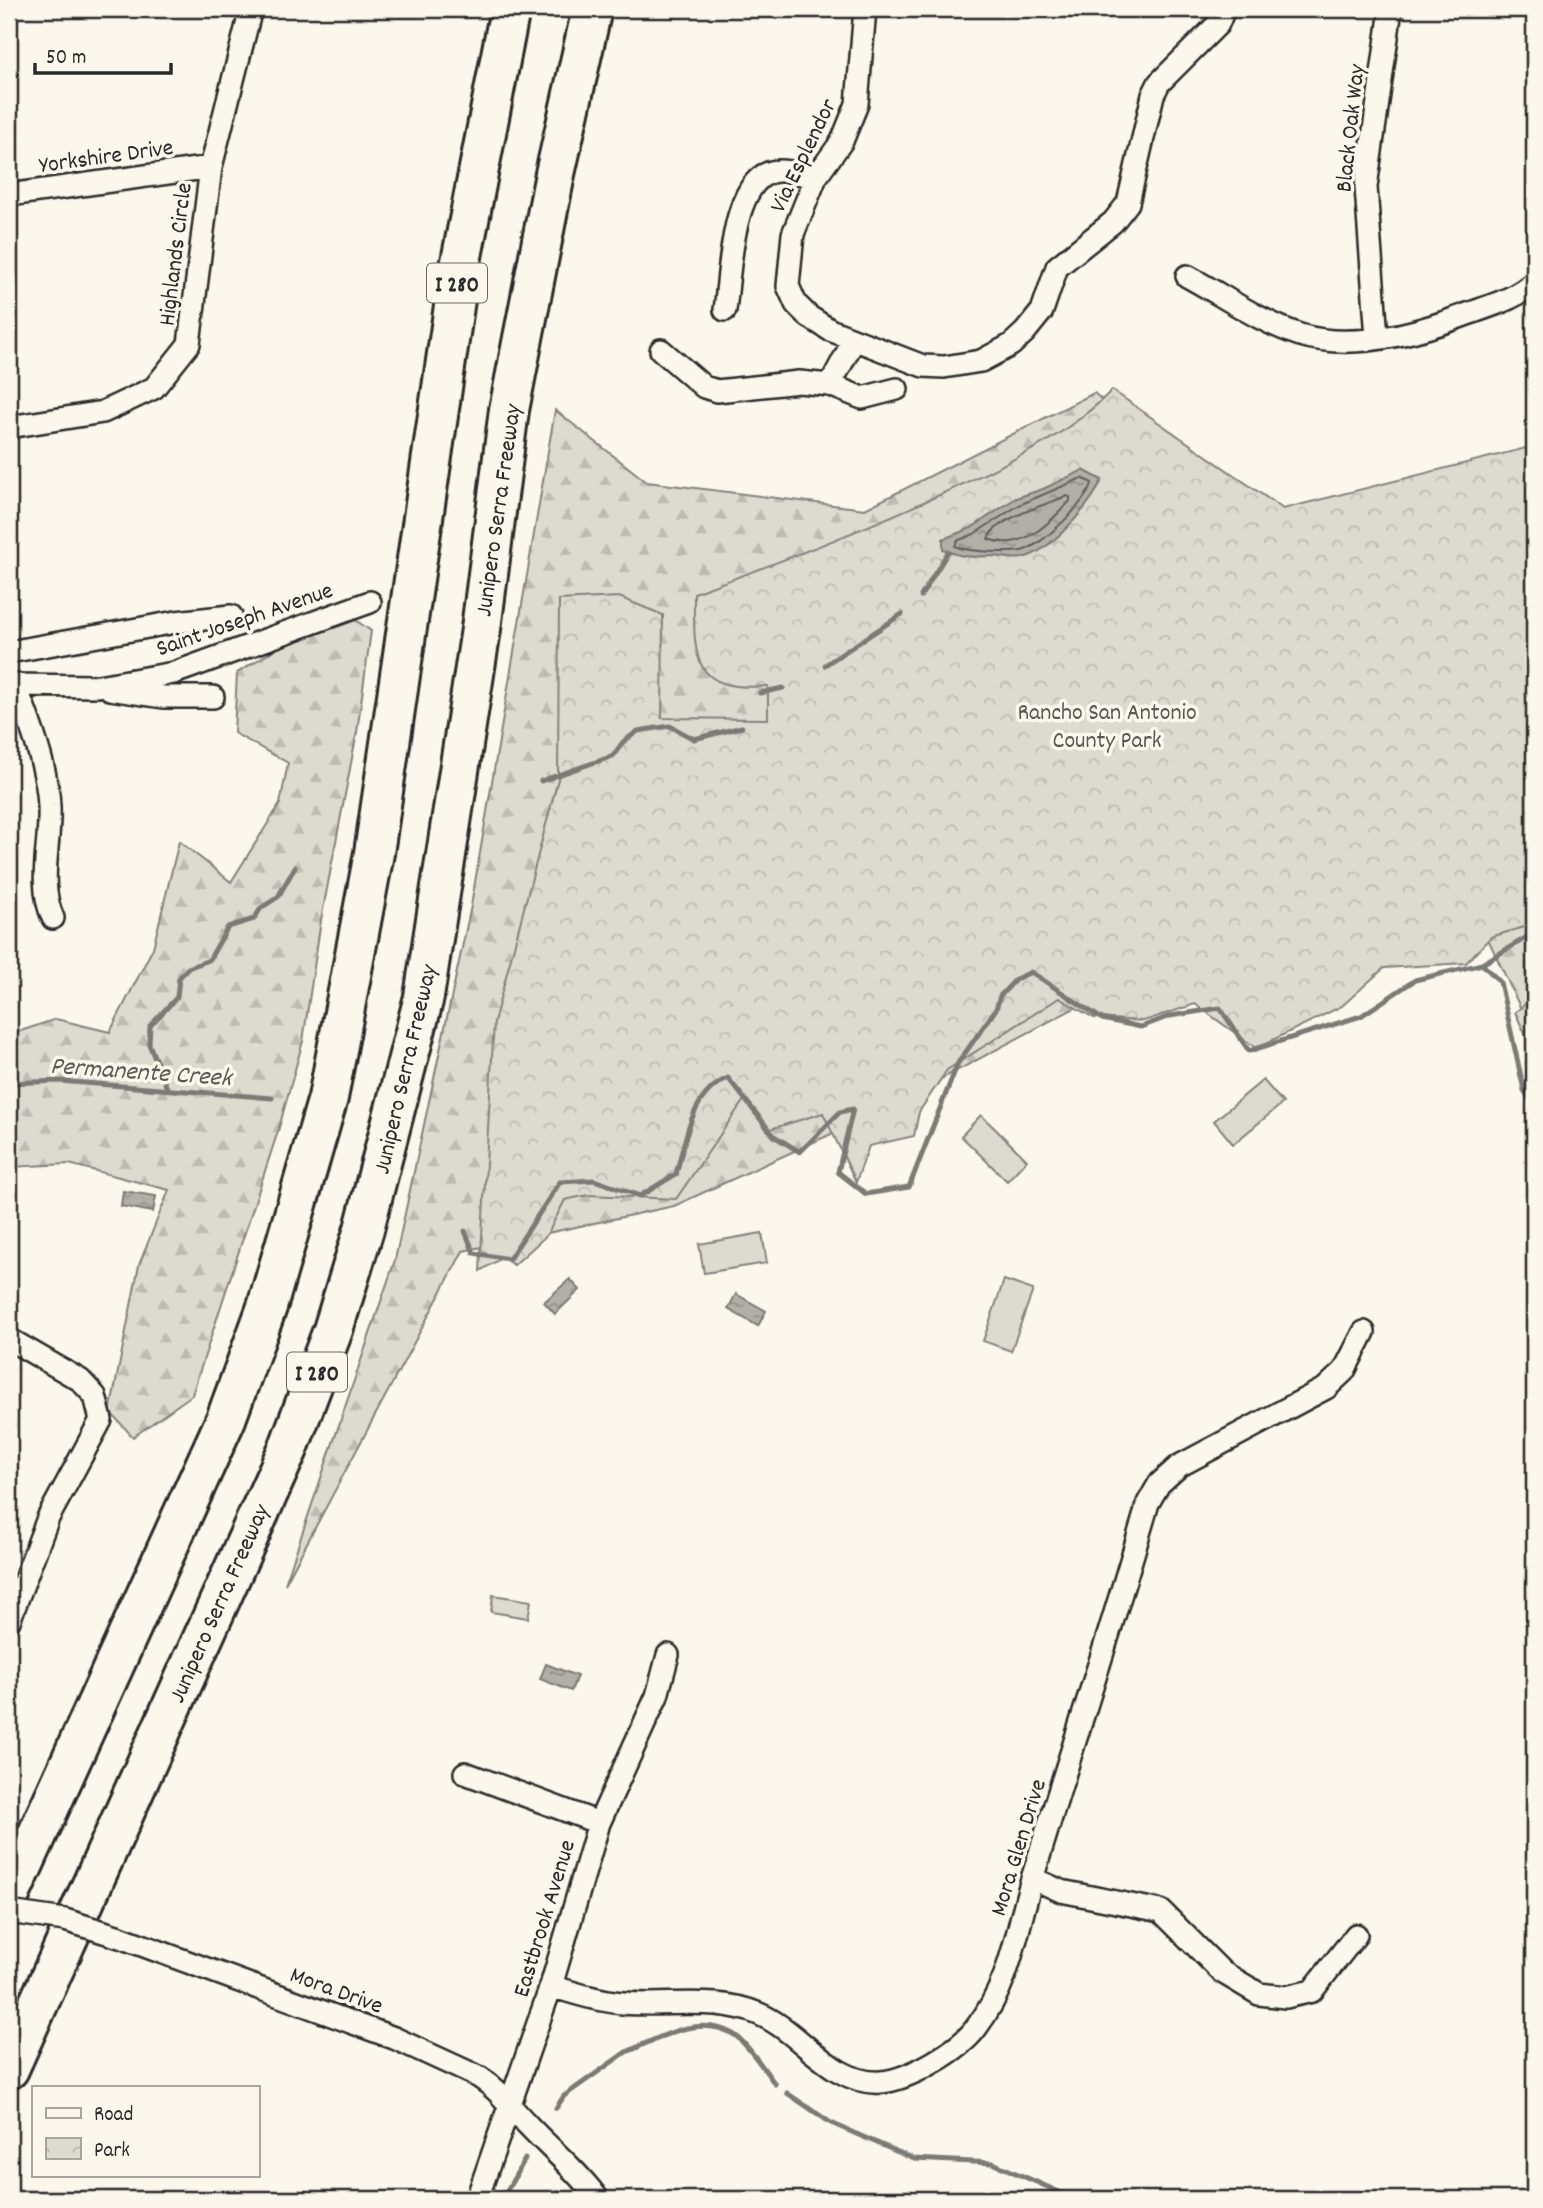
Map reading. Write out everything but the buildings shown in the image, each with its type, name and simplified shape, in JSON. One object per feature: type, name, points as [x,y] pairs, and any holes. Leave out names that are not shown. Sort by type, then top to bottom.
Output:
[{"type":"highway","name":"I 280","points":[[9,1897],[226,1419],[275,1282],[328,1098],[352,982],[408,632],[416,560],[459,272],[510,9]]},
{"type":"highway","name":"Junipero Serra Freeway","points":[[9,2069],[288,1449],[333,1330],[378,1179],[424,997],[481,629],[509,410],[530,295],[592,9]]},
{"type":"street","name":"Highlands Circle","points":[[9,427],[103,412],[153,388],[189,345],[211,167],[251,9]]},
{"type":"street","name":"Via Esplendor","points":[[866,9],[857,104],[842,141],[816,177],[793,234],[788,286],[796,304],[808,316],[854,340],[923,366],[933,367],[981,360],[1011,345],[1042,311],[1057,267],[1113,222],[1128,203],[1153,95],[1159,83],[1218,24],[1224,9]]},
{"type":"street","name":"Black Oak Way","points":[[1377,338],[1366,187],[1391,9]]},
{"type":"street","name":"Yorkshire Drive","points":[[9,195],[211,167]]},
{"type":"street","points":[[725,310],[733,244],[745,197],[765,176],[778,171],[816,177]]},
{"type":"street","points":[[1187,276],[1302,335],[1342,340],[1377,338],[1442,323],[1505,299],[1534,282]]},
{"type":"street","points":[[830,385],[854,340]]},
{"type":"street","points":[[661,350],[704,387],[717,391],[790,383],[830,385],[862,398],[897,389]]},
{"type":"street","name":"Saint Joseph Avenue","points":[[12,685],[98,686],[200,665],[370,602]]},
{"type":"street","name":"Saint Joseph Avenue","points":[[9,652],[154,626],[231,616]]},
{"type":"street","points":[[12,685],[27,713],[50,802],[44,893],[54,918]]},
{"type":"street","points":[[98,686],[124,693],[163,698],[213,697]]},
{"type":"street","name":"Mora Glen Drive","points":[[551,1986],[623,2003],[738,2007],[776,2022],[838,2070],[862,2081],[886,2082],[927,2066],[975,2030],[1010,1968],[1032,1878],[1148,1503],[1158,1484],[1179,1465],[1326,1388],[1344,1371],[1364,1332]]},
{"type":"street","points":[[9,1339],[80,1380],[96,1396],[101,1420],[87,1440],[48,1518],[9,1620]]},
{"type":"street","name":"Eastbrook Avenue","points":[[477,2199],[551,1986],[599,1824],[657,1696],[668,1655]]},
{"type":"street","points":[[465,1773],[599,1824]]},
{"type":"street","points":[[1032,1878],[1061,1891],[1161,1911],[1222,1972],[1259,1994],[1286,1997],[1312,1991],[1356,1935]]},
{"type":"street","name":"Mora Drive","points":[[9,1912],[65,1920],[120,1937],[394,2038],[479,2077],[511,2104],[524,2122],[563,2157],[598,2199]]},
{"type":"green space","name":"Rancho San Antonio County Park","points":[[1112,390],[1283,509],[1534,446],[1534,924],[1491,937],[1466,963],[1384,968],[1342,1006],[1256,1048],[1195,1004],[1144,1021],[1094,1018],[1059,998],[947,1070],[919,1112],[914,1136],[869,1146],[856,1182],[823,1113],[767,1130],[744,1100],[676,1199],[588,1195],[565,1200],[547,1235],[514,1265],[502,1258],[480,1271],[494,1022],[558,779],[559,600],[619,597],[663,615],[662,718],[768,719],[768,686],[742,687],[724,683],[710,676],[702,666],[695,635],[694,593],[865,528],[1004,464],[1043,444],[1079,420]]},
{"type":"green space","name":"Rancho San Antonio County Park","points":[[1094,393],[1225,506],[1308,520],[1534,482],[1534,1037],[1482,926],[1150,968],[875,1114],[674,1206],[463,1251],[285,1584],[395,1260],[471,906],[555,410],[647,482],[865,509]]},
{"type":"green space","points":[[351,617],[371,631],[357,732],[321,920],[303,1041],[278,1131],[192,1395],[133,1437],[110,1412],[139,1265],[169,1190],[69,1164],[9,1167],[9,1035],[56,1019],[110,1032],[153,948],[179,841],[231,882],[280,804],[288,763],[234,733],[237,673],[282,645]]},
{"type":"green space","points":[[1534,998],[1534,1053],[1515,1012]]},
{"type":"green space","points":[[1263,1080],[1283,1103],[1233,1144],[1214,1121]]},
{"type":"green space","points":[[981,1115],[1027,1160],[1007,1181],[961,1136]]},
{"type":"green space","points":[[762,1233],[767,1263],[704,1273],[699,1244]]},
{"type":"green space","points":[[1004,1280],[1033,1290],[1011,1351],[983,1341]]},
{"type":"green space","points":[[493,1595],[531,1601],[528,1618],[491,1612]]},
{"type":"water","points":[[1083,470],[1102,480],[1097,490],[1069,526],[1033,554],[1016,559],[995,556],[969,557],[943,549],[943,539],[971,528],[1016,498],[1043,489]]},
{"type":"water","points":[[123,1191],[156,1196],[153,1212],[121,1206]]},
{"type":"water","points":[[570,1279],[580,1290],[555,1314],[544,1302]]},
{"type":"water","points":[[736,1294],[766,1311],[758,1326],[728,1309]]},
{"type":"water","points":[[546,1664],[577,1676],[571,1691],[540,1679]]},
{"type":"waterway","points":[[921,596],[948,552]]},
{"type":"waterway","points":[[825,665],[902,614]]},
{"type":"waterway","points":[[760,693],[783,688]]},
{"type":"waterway","points":[[541,781],[613,756],[623,742],[638,731],[670,726],[694,739],[742,727]]},
{"type":"waterway","points":[[167,1088],[149,1044],[150,1026],[177,997],[179,978],[188,968],[209,960],[228,927],[254,919],[261,908],[278,897],[295,867]]},
{"type":"waterway","name":"Permanente Creek","points":[[465,1231],[474,1253],[509,1259],[560,1182],[594,1180],[640,1196],[676,1174],[687,1132],[698,1106],[706,1094],[728,1078],[774,1136],[800,1152],[840,1112],[853,1109],[838,1172],[866,1194],[909,1187],[958,1063],[996,1009],[1000,996],[1016,979],[1031,972],[1102,1019],[1141,1027],[1170,1016],[1220,1008],[1249,1051],[1361,1016],[1415,980],[1482,964],[1534,933]]},
{"type":"waterway","points":[[1482,964],[1500,982],[1524,1090],[1534,1105]]},
{"type":"waterway","name":"Permanente Creek","points":[[9,1083],[59,1081],[272,1098]]},
{"type":"waterway","points":[[629,2051],[680,2030],[706,2026],[720,2028],[744,2043],[775,2084]]},
{"type":"waterway","points":[[556,2108],[564,2096],[626,2052]]},
{"type":"waterway","points":[[787,2093],[831,2123],[914,2159],[993,2163],[1075,2199]]},
{"type":"waterway","points":[[502,2199],[525,2159]]}]
